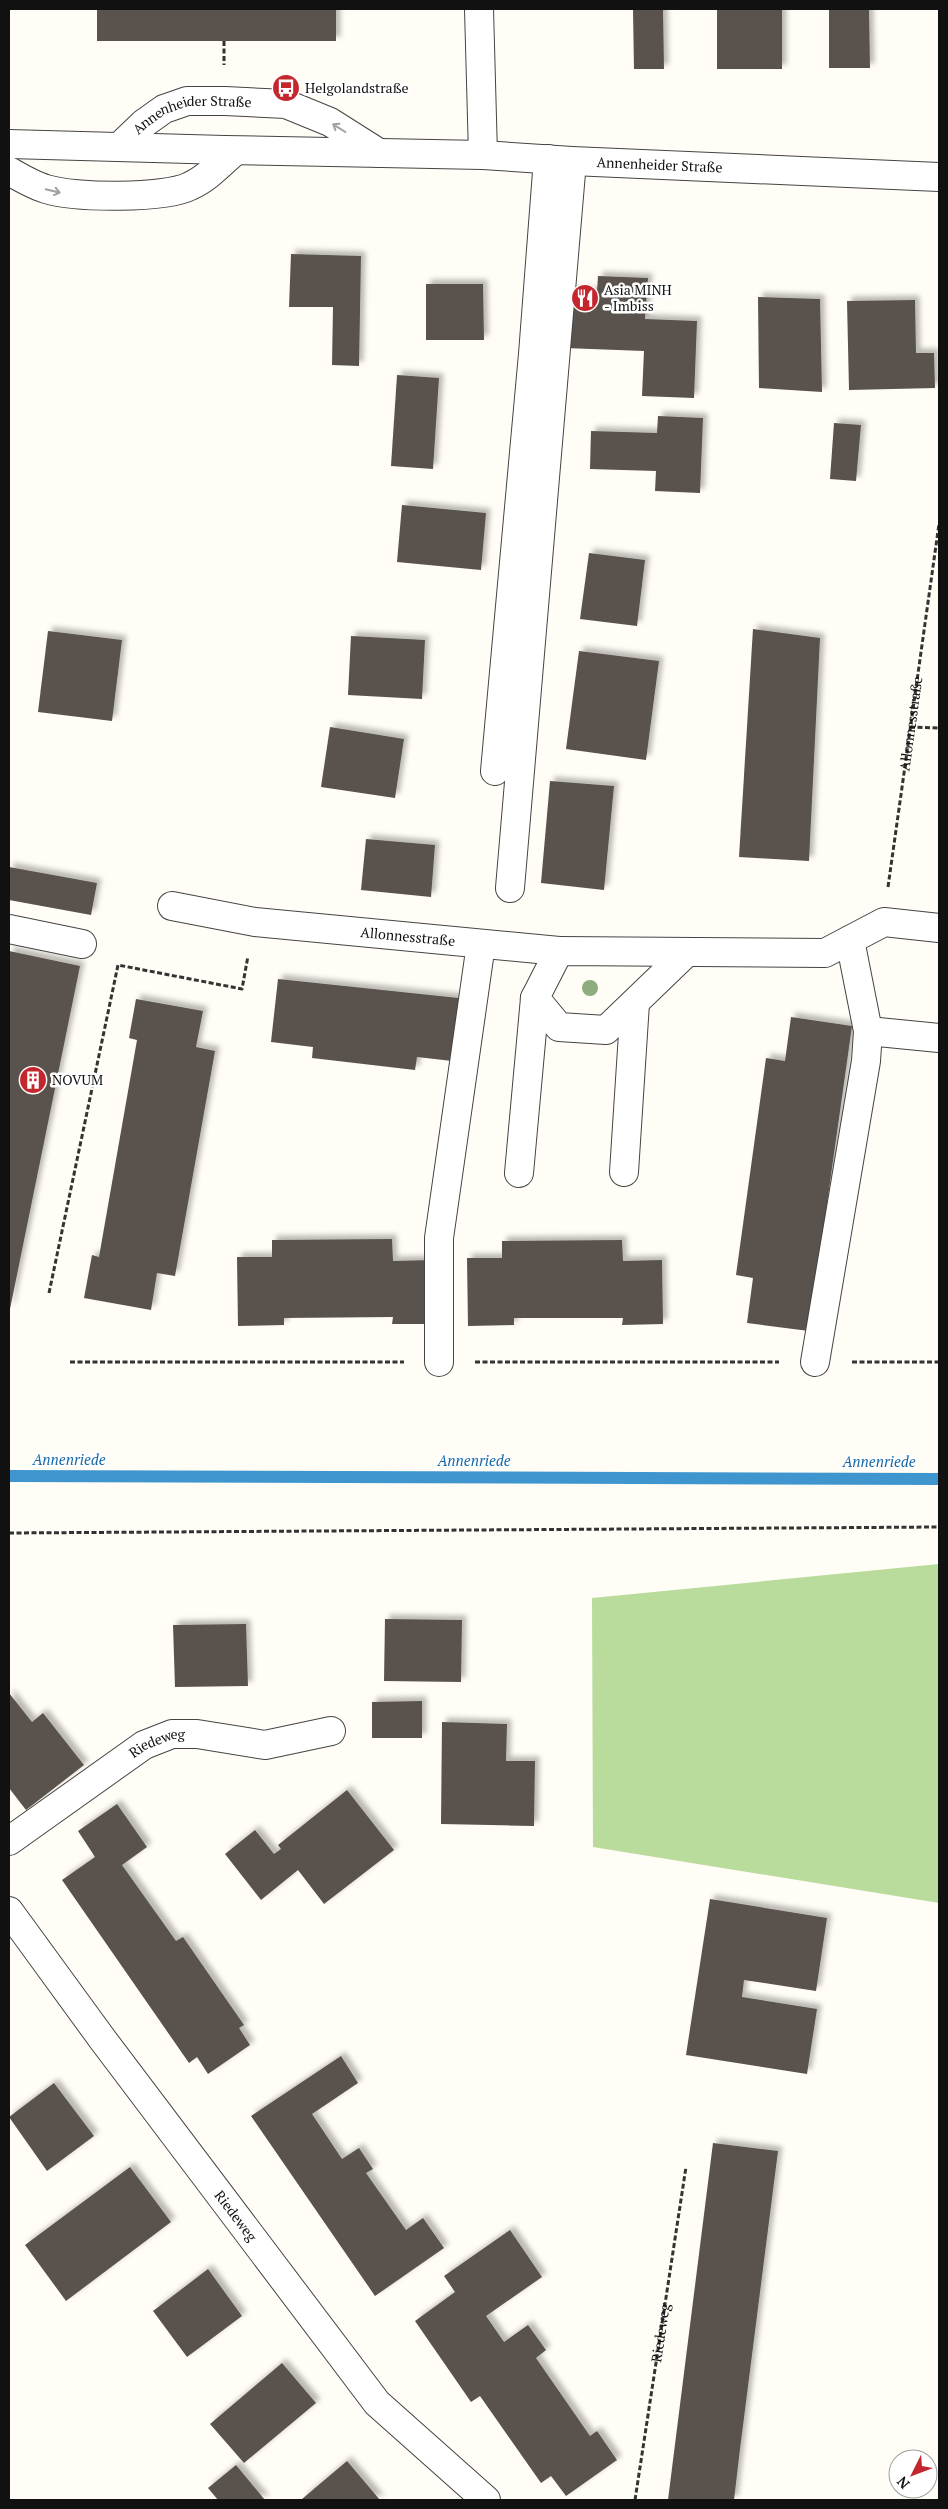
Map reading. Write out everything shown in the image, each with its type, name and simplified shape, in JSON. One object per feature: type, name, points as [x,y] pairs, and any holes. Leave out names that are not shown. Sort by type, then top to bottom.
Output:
[{"type":"street","points":[[479,9],[482,155]]},
{"type":"street","name":"Annenheider Straße","points":[[119,147],[142,124],[164,109],[187,101],[286,104],[330,122],[381,153]]},
{"type":"street","name":"Annenheider Straße","points":[[9,144],[235,151],[482,155],[939,177]]},
{"type":"street","points":[[9,171],[46,189],[70,194],[164,193],[190,186],[207,176],[235,151]]},
{"type":"street","points":[[495,771],[534,354],[560,160]]},
{"type":"street","points":[[510,888],[560,160]]},
{"type":"street","name":"Allonnesstraße","points":[[172,906],[255,922],[559,950],[826,952],[884,922]]},
{"type":"street","points":[[884,922],[939,928]]},
{"type":"street","points":[[9,929],[82,944]]},
{"type":"street","points":[[815,1362],[866,1061],[868,1031],[850,940]]},
{"type":"street","points":[[439,1362],[439,1238],[481,944]]},
{"type":"street","points":[[519,1173],[535,998],[559,950]]},
{"type":"street","points":[[535,998],[559,1028],[606,1030],[687,952]]},
{"type":"street","points":[[624,1172],[635,1003]]},
{"type":"street","points":[[868,1031],[939,1038]]},
{"type":"street","name":"Riedeweg","points":[[9,1841],[144,1745],[172,1734],[197,1734],[265,1745],[331,1730]]},
{"type":"street","name":"Riedeweg","points":[[9,1911],[103,2040],[377,2403],[486,2500]]},
{"type":"path","name":"Allonnesstraße","points":[[884,922],[939,524]]},
{"type":"path","points":[[910,728],[939,728]]},
{"type":"path","points":[[50,1293],[118,965],[242,989],[255,922]]},
{"type":"path","points":[[70,1362],[939,1362]]},
{"type":"path","points":[[9,1533],[939,1527]]},
{"type":"path","name":"Riedeweg","points":[[635,2500],[686,2167]]},
{"type":"green space","points":[[939,1564],[939,1903],[593,1847],[592,1598]]},
{"type":"building","points":[[97,9],[336,9],[336,41],[97,41]]},
{"type":"building","points":[[633,9],[663,9],[664,69],[634,69]]},
{"type":"building","points":[[717,9],[782,9],[782,69],[717,69]]},
{"type":"building","points":[[829,9],[869,9],[870,68],[829,68]]},
{"type":"building","points":[[291,254],[361,256],[359,366],[332,365],[333,307],[289,307]]},
{"type":"building","points":[[598,276],[648,278],[645,319],[697,321],[694,398],[642,396],[644,351],[565,348],[567,291],[597,292]]},
{"type":"building","points":[[426,284],[483,284],[484,340],[426,340]]},
{"type":"building","points":[[758,297],[820,299],[822,392],[759,388]]},
{"type":"building","points":[[915,300],[916,353],[934,353],[935,388],[849,390],[847,301]]},
{"type":"building","points":[[397,375],[439,378],[433,469],[391,466]]},
{"type":"building","points":[[658,416],[703,418],[700,493],[655,491],[656,471],[590,469],[591,431],[657,433]]},
{"type":"building","points":[[834,423],[861,425],[856,481],[830,479]]},
{"type":"building","points":[[402,505],[486,513],[481,570],[397,562]]},
{"type":"building","points":[[589,553],[645,560],[637,626],[580,619]]},
{"type":"building","points":[[753,629],[820,638],[809,861],[739,857]]},
{"type":"building","points":[[48,631],[122,640],[112,721],[38,712]]},
{"type":"building","points":[[351,636],[425,640],[422,699],[348,695]]},
{"type":"building","points":[[579,651],[659,661],[646,760],[566,749]]},
{"type":"building","points":[[330,727],[404,739],[395,798],[321,787]]},
{"type":"building","points":[[550,781],[614,786],[604,890],[541,883]]},
{"type":"building","points":[[366,839],[435,845],[431,897],[361,890]]},
{"type":"building","points":[[9,867],[97,883],[91,915],[9,900]]},
{"type":"building","name":"NOVUM","points":[[9,951],[80,966],[10,1309],[9,1309]]},
{"type":"building","points":[[278,979],[468,999],[461,1062],[417,1057],[415,1070],[312,1058],[313,1047],[271,1042]]},
{"type":"building","points":[[136,999],[203,1011],[196,1047],[215,1051],[175,1276],[157,1273],[151,1310],[84,1298],[92,1255],[99,1257],[137,1040],[129,1038]]},
{"type":"building","points":[[791,1017],[852,1026],[809,1331],[747,1323],[753,1278],[736,1275],[766,1058],[785,1061]]},
{"type":"building","points":[[392,1239],[393,1261],[432,1260],[433,1324],[392,1324],[393,1317],[284,1318],[284,1325],[238,1326],[237,1257],[272,1257],[272,1240]]},
{"type":"building","points":[[622,1240],[623,1261],[662,1260],[663,1324],[622,1325],[623,1318],[514,1318],[514,1325],[468,1326],[467,1258],[502,1258],[502,1241]]},
{"type":"building","points":[[385,1619],[462,1620],[461,1682],[384,1681]]},
{"type":"building","points":[[246,1624],[248,1686],[175,1687],[173,1625]]},
{"type":"building","points":[[9,1693],[32,1722],[43,1713],[84,1765],[26,1810],[9,1788]]},
{"type":"building","points":[[422,1701],[422,1738],[372,1738],[372,1702]]},
{"type":"building","points":[[442,1722],[507,1724],[506,1761],[535,1761],[534,1826],[441,1824]]},
{"type":"building","points":[[347,1790],[394,1850],[324,1904],[298,1870],[261,1900],[225,1854],[255,1830],[274,1854],[281,1849],[278,1845]]},
{"type":"building","points":[[117,1804],[147,1847],[122,1865],[176,1941],[183,1937],[244,2025],[239,2028],[250,2045],[208,2074],[197,2057],[189,2063],[62,1880],[95,1857],[78,1831]]},
{"type":"building","points":[[710,1899],[827,1918],[816,1991],[744,1980],[742,1997],[817,2009],[807,2074],[686,2055]]},
{"type":"building","points":[[341,2056],[358,2083],[312,2114],[342,2159],[359,2148],[373,2169],[366,2173],[406,2230],[423,2218],[444,2248],[375,2296],[251,2116]]},
{"type":"building","points":[[54,2083],[94,2136],[47,2171],[9,2117]]},
{"type":"building","points":[[713,2143],[778,2151],[734,2500],[668,2500]]},
{"type":"building","points":[[130,2167],[171,2222],[66,2301],[25,2245]]},
{"type":"building","points":[[510,2230],[542,2277],[486,2316],[504,2342],[528,2325],[546,2350],[536,2358],[590,2436],[597,2431],[617,2460],[566,2496],[551,2476],[541,2483],[480,2396],[471,2402],[415,2321],[455,2292],[444,2276]]},
{"type":"building","points":[[208,2269],[242,2316],[187,2357],[153,2311]]},
{"type":"building","points":[[282,2363],[316,2403],[244,2463],[210,2424]]},
{"type":"building","points":[[347,2461],[380,2500],[302,2499]]},
{"type":"building","points":[[236,2465],[265,2500],[218,2500],[208,2488]]},
{"type":"waterway","name":"Annenriede","points":[[9,1476],[939,1479]]},
{"type":"place","name":"Helgolandstraße","points":[[286,88]]},
{"type":"place","name":"Asia MINH - Imbiss","points":[[585,298]]},
{"type":"place","name":"NOVUM","points":[[33,1080]]}]
